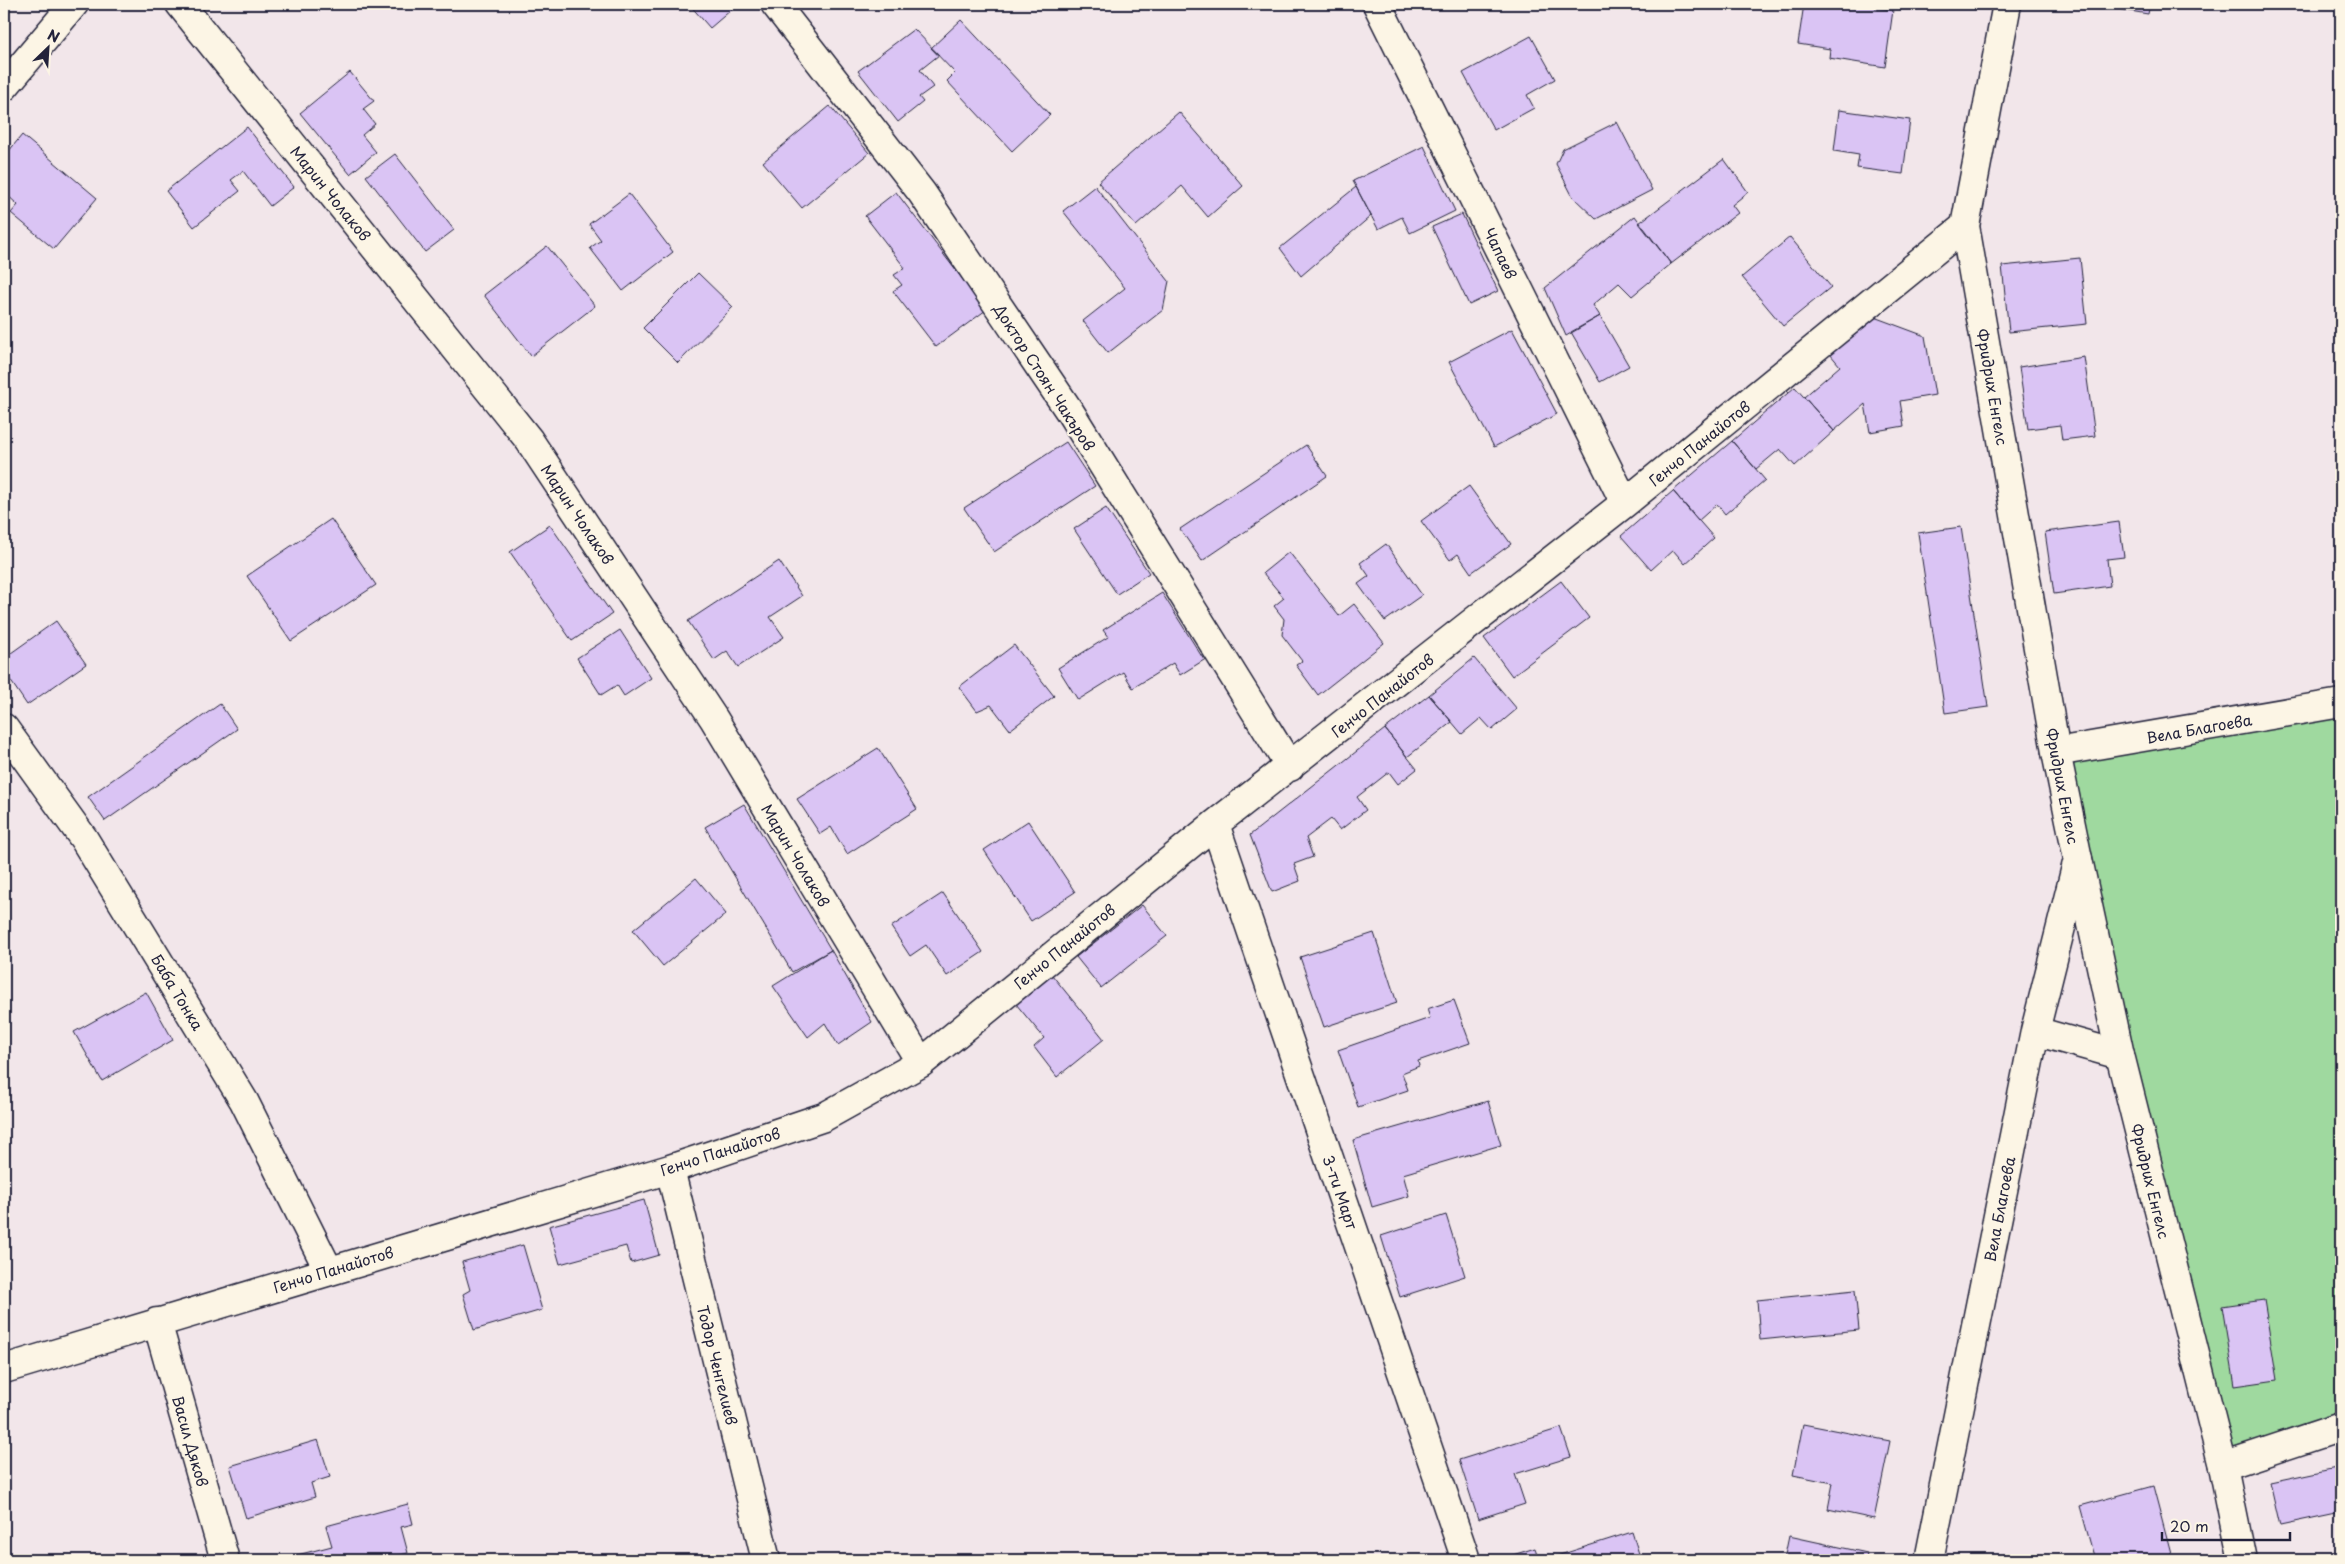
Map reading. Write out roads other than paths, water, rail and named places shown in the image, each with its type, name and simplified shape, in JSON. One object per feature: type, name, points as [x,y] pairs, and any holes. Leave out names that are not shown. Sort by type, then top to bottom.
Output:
[{"type":"street","points":[[4,87],[74,4]]},
{"type":"street","name":"Марин Чолаков","points":[[180,4],[529,440],[714,719],[921,1063]]},
{"type":"street","name":"Доктор Стоян Чакъров","points":[[775,4],[922,193],[1070,412],[1290,767]]},
{"type":"street","name":"Чапаев","points":[[1377,4],[1626,503]]},
{"type":"street","name":"Фридрих Енгелс","points":[[2007,4],[1965,226],[2056,752],[2078,859],[2120,1055],[2223,1466],[2242,1560]]},
{"type":"street","name":"Генчо Панайотов","points":[[4,1368],[670,1169],[824,1117],[921,1063],[1216,824],[1626,503],[1965,226]]},
{"type":"street","name":"Вела Благоева","points":[[2056,752],[2341,703]]},
{"type":"street","name":"Баба Тонка","points":[[4,728],[84,839],[244,1101],[328,1270]]},
{"type":"street","name":"3-ти Март","points":[[1216,824],[1466,1560]]},
{"type":"street","name":"Вела Благоева","points":[[1929,1560],[2034,1031],[2078,859]]},
{"type":"street","points":[[2034,1031],[2120,1055]]},
{"type":"street","name":"Тодор Ченгелиев","points":[[670,1169],[766,1560]]},
{"type":"street","name":"Васил Дяков","points":[[157,1322],[225,1560]]},
{"type":"street","points":[[2223,1466],[2341,1427]]}]
